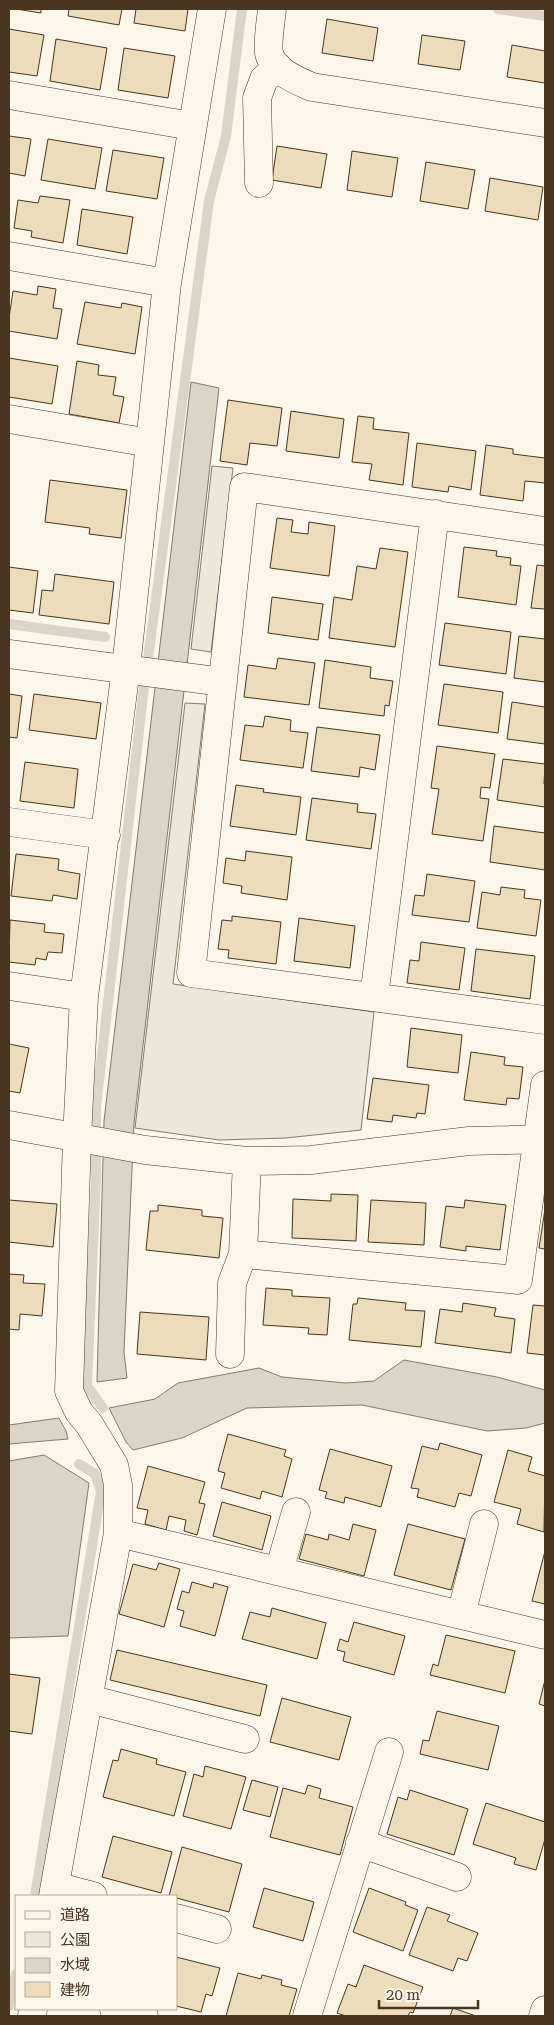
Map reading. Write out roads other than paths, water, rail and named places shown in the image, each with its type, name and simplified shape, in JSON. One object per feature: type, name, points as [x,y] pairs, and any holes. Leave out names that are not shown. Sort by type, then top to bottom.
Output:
[{"type":"street","points":[[85,1895],[54,1891],[118,1533],[118,1484],[114,1465],[69,1391],[83,1140],[84,997],[126,668],[167,282],[212,9]]},
{"type":"street","points":[[272,9],[269,53],[278,67],[294,79],[312,87],[545,123]]},
{"type":"street","points":[[259,183],[257,98],[264,79],[278,67]]},
{"type":"street","points":[[9,95],[192,126]]},
{"type":"street","points":[[9,256],[167,282]]},
{"type":"street","points":[[9,420],[150,443]]},
{"type":"street","points":[[545,531],[244,488],[191,974],[545,1020]]},
{"type":"street","points":[[374,998],[435,514]]},
{"type":"street","points":[[9,654],[223,682]]},
{"type":"street","points":[[9,822],[106,835]]},
{"type":"street","points":[[9,986],[84,997]]},
{"type":"street","points":[[243,1254],[518,1280],[542,1139],[545,1084]]},
{"type":"street","points":[[9,1125],[145,1150],[247,1161],[311,1160],[469,1141],[542,1139]]},
{"type":"street","points":[[230,1354],[232,1283],[243,1254],[247,1161]]},
{"type":"street","points":[[279,1571],[296,1512]]},
{"type":"street","points":[[461,1615],[484,1524]]},
{"type":"street","points":[[118,1533],[545,1635]]},
{"type":"street","points":[[88,1699],[245,1739]]},
{"type":"street","points":[[307,2016],[388,1752]]},
{"type":"street","points":[[360,1843],[457,1877]]},
{"type":"street","points":[[178,1919],[218,1929]]},
{"type":"street","points":[[118,2010],[144,2016]]},
{"type":"street","points":[[543,2016],[545,2010]]},
{"type":"water","points":[[191,382],[219,388],[134,1123],[124,1352],[127,1378],[97,1382],[104,1121]]},
{"type":"water","points":[[404,1360],[497,1377],[545,1390],[545,1423],[526,1428],[487,1431],[362,1405],[247,1408],[182,1438],[133,1450],[126,1442],[109,1408],[155,1399],[178,1383],[259,1368],[282,1377],[346,1383],[374,1381]]},
{"type":"water","points":[[59,1418],[68,1439],[9,1444],[9,1425]]},
{"type":"water","points":[[44,1455],[89,1483],[68,1636],[9,1638],[9,1461]]},
{"type":"waterway","points":[[103,1408],[87,1386],[96,1176],[96,1107],[143,696],[209,201],[226,136],[242,9]]},
{"type":"waterway","points":[[498,9],[545,16]]},
{"type":"waterway","points":[[9,624],[105,637]]},
{"type":"waterway","points":[[35,1895],[101,1491],[95,1474],[79,1464]]},
{"type":"waterway","points":[[9,2006],[15,1979]]}]
